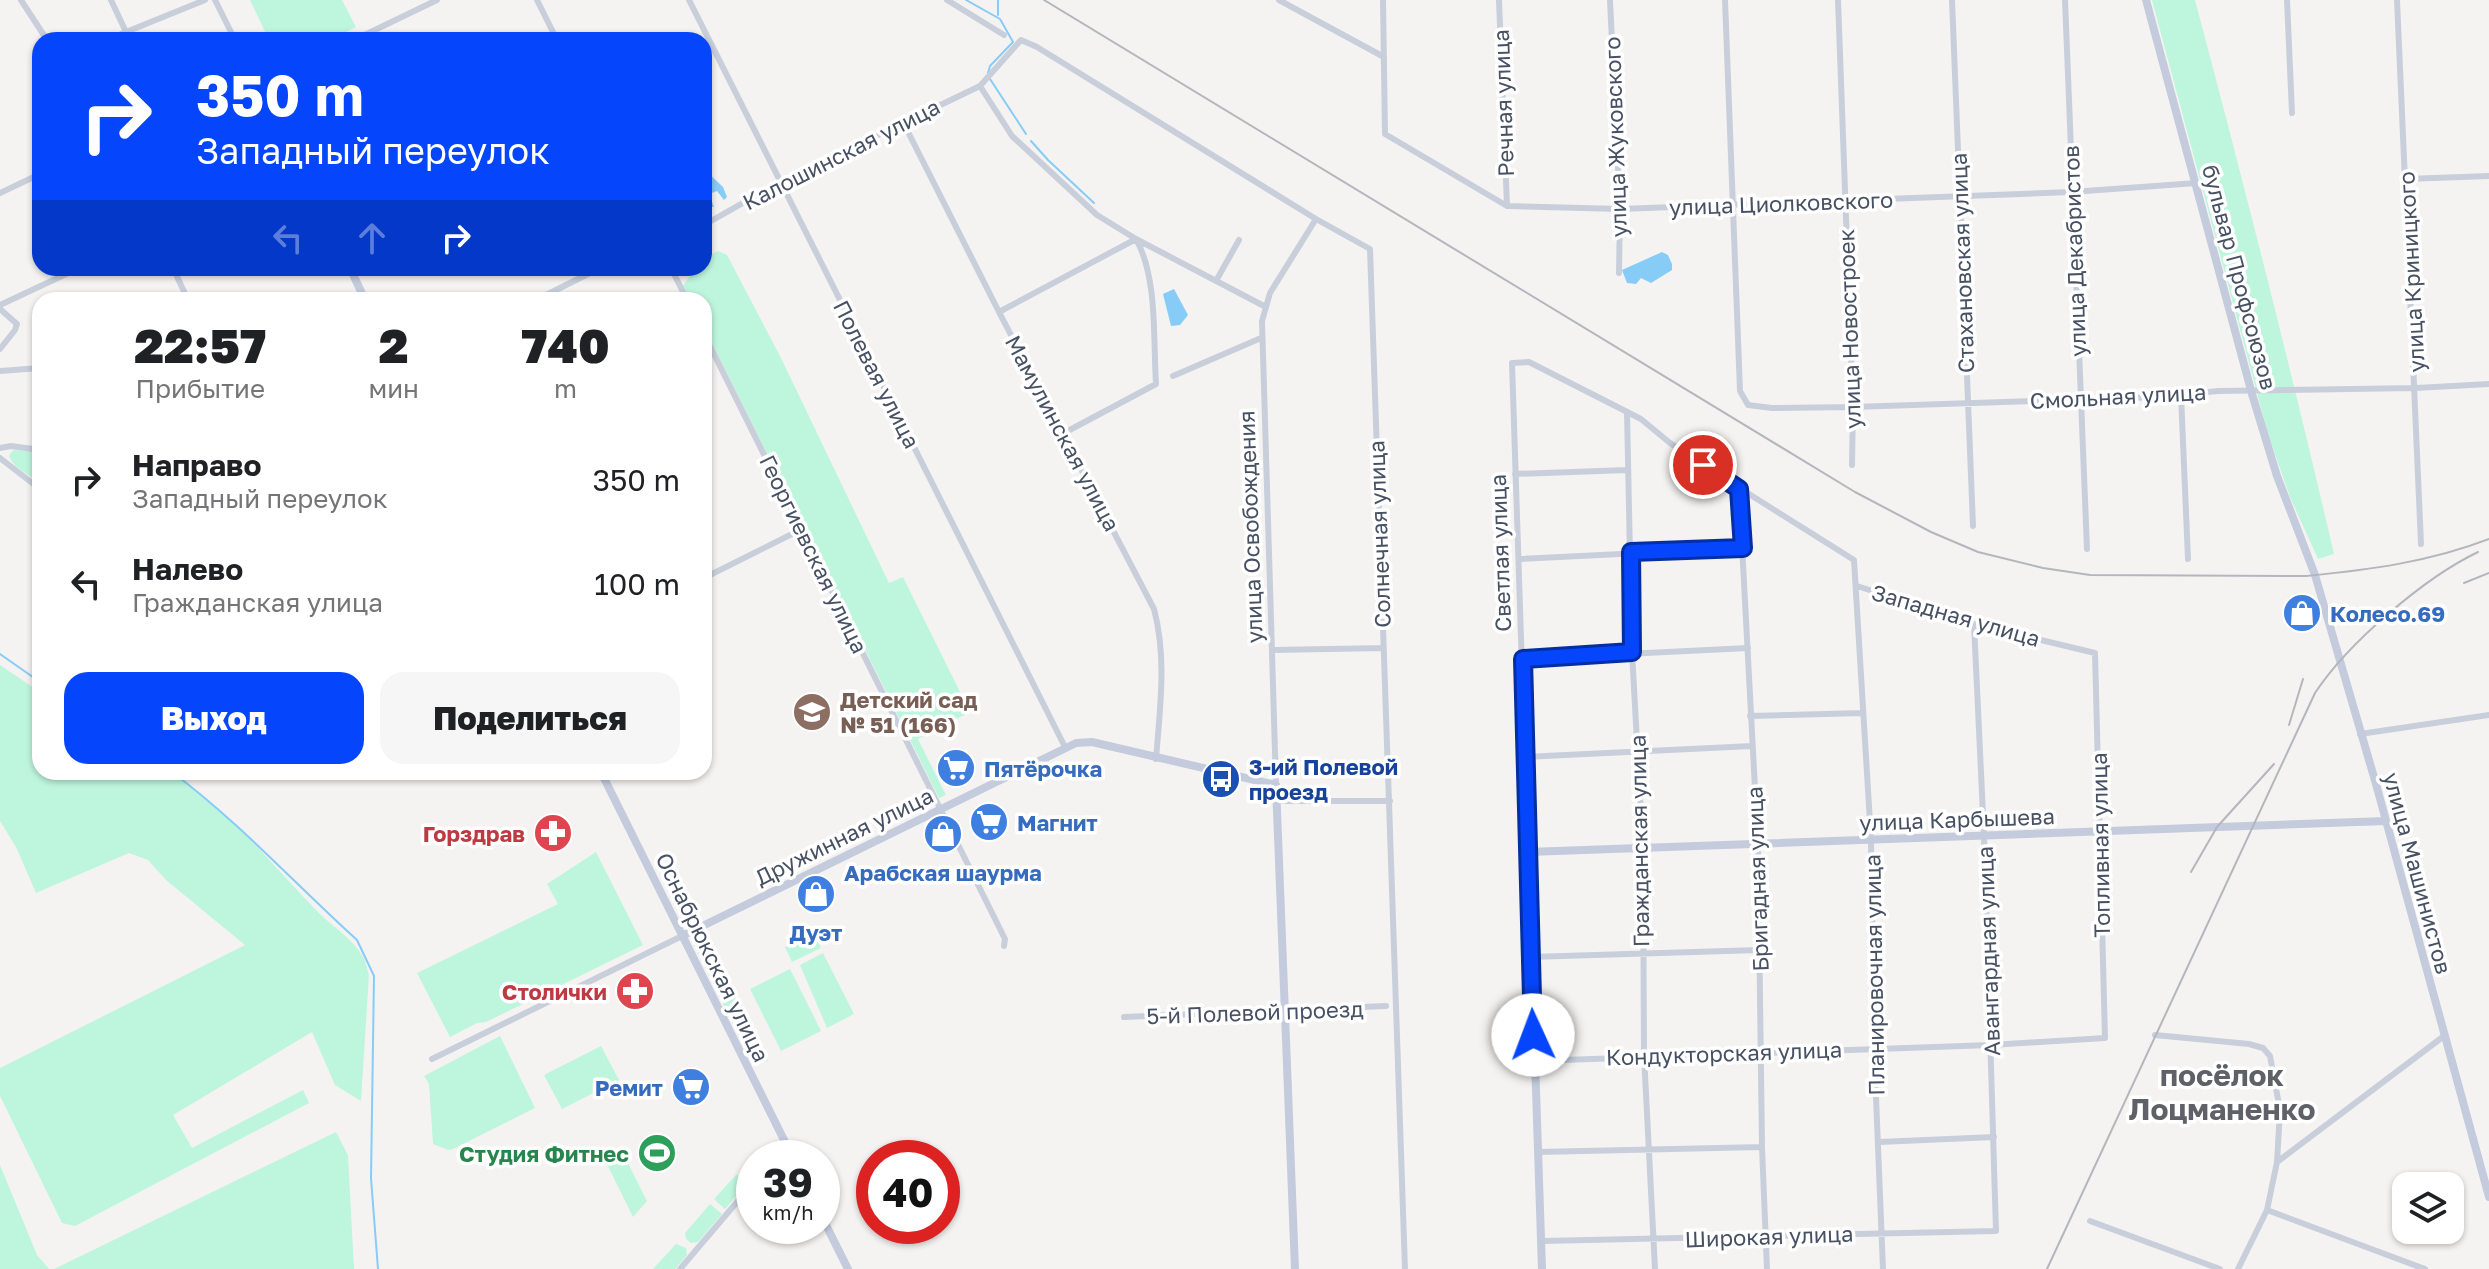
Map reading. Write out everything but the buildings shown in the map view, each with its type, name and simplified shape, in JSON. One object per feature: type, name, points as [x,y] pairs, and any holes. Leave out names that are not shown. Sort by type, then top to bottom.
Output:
[{"type":"street","points":[[21,0],[42,32]]},
{"type":"street","points":[[111,0],[126,32],[205,0]]},
{"type":"street","points":[[215,0],[231,32]]},
{"type":"street","points":[[371,32],[437,0]]},
{"type":"street","points":[[537,0],[553,32]]},
{"type":"street","name":"Полевая улица","points":[[689,0],[705,32]]},
{"type":"street","points":[[947,0],[1004,35]]},
{"type":"street","points":[[1279,0],[1384,57],[1383,0]]},
{"type":"street","name":"Речная улица","points":[[1499,0],[1507,206]]},
{"type":"street","name":"улица Жуковского","points":[[1610,0],[1620,209],[1619,273]]},
{"type":"street","points":[[1725,0],[1732,205]]},
{"type":"street","name":"улица Новостроек","points":[[1838,0],[1853,407],[1852,465]]},
{"type":"street","name":"Стахановская улица","points":[[1952,0],[1973,526]]},
{"type":"street","name":"улица Декабристов","points":[[2065,0],[2087,549]]},
{"type":"street","name":"бульвар Профсоюзов","points":[[2146,0],[2251,390],[2277,476],[2310,560]]},
{"type":"street","points":[[2287,0],[2292,113]]},
{"type":"street","name":"улица Криницкого","points":[[2397,0],[2421,544]]},
{"type":"street","name":"Солнечная улица","points":[[994,73],[1021,40],[1027,41],[1370,249],[1405,1269]]},
{"type":"street","name":"Полевая улица","points":[[712,46],[1065,747]]},
{"type":"street","name":"улица Циолковского","points":[[1384,57],[1385,134],[1507,206],[1620,209],[2071,192],[2197,183]]},
{"type":"street","name":"Калошинская улица","points":[[712,220],[780,182],[980,86],[994,73]]},
{"type":"street","points":[[980,86],[1012,136],[1097,215],[1136,239],[1264,306],[1316,219]]},
{"type":"street","name":"Мамулинская улица","points":[[903,122],[1154,609],[1161,636],[1162,673],[1156,759]]},
{"type":"street","points":[[2406,179],[2489,176]]},
{"type":"street","points":[[0,193],[32,178]]},
{"type":"street","name":"Смольная улица","points":[[1732,205],[1740,391],[1748,405],[1772,408],[1853,407],[2081,400],[2251,390],[2489,384]]},
{"type":"street","points":[[999,312],[1136,239]]},
{"type":"street","points":[[1064,433],[1156,384],[1150,282],[1144,253],[1136,239]]},
{"type":"street","points":[[1216,281],[1239,240]]},
{"type":"street","points":[[0,349],[17,324],[0,307],[63,276]]},
{"type":"street","points":[[552,292],[584,276]]},
{"type":"street","name":"улица Освобождения","points":[[1264,306],[1261,338],[1295,1269]]},
{"type":"street","points":[[1173,376],[1261,338]]},
{"type":"street","name":"Георгиевская улица","points":[[712,350],[1005,939],[1004,946]]},
{"type":"street","name":"Западная улица","points":[[1512,363],[1529,362],[1641,419],[1670,443],[1739,489],[1854,560],[1857,586],[1974,624],[2095,653]]},
{"type":"street","name":"Светлая улица","points":[[1512,363],[1542,1269]]},
{"type":"street","points":[[0,371],[32,369]]},
{"type":"street","points":[[2181,395],[2188,559]]},
{"type":"street","name":"Гражданская улица","points":[[1627,412],[1632,652],[1643,850],[1644,1055],[1655,1269]]},
{"type":"street","points":[[0,448],[32,449]]},
{"type":"street","points":[[0,458],[32,483]]},
{"type":"street","points":[[1515,474],[1627,470]]},
{"type":"street","name":"Бригадная улица","points":[[1739,489],[1758,845],[1762,1147],[1767,1269]]},
{"type":"street","points":[[712,574],[802,529]]},
{"type":"street","points":[[1519,559],[1743,548]]},
{"type":"street","name":"улица Машинистов","points":[[2310,560],[2386,821],[2489,1197]]},
{"type":"street","name":"Планировочная улица","points":[[1857,586],[1871,839],[1874,1048],[1883,1269]]},
{"type":"street","name":"Авангардная улица","points":[[1974,624],[1996,1231]]},
{"type":"street","points":[[1273,650],[1383,648]]},
{"type":"street","points":[[1523,659],[1748,648]]},
{"type":"street","name":"Топливная улица","points":[[2095,653],[2105,1038]]},
{"type":"street","points":[[1750,716],[1863,713]]},
{"type":"street","points":[[2360,734],[2489,715]]},
{"type":"street","points":[[1065,747],[1092,742],[1276,785]]},
{"type":"street","points":[[1524,757],[1752,746]]},
{"type":"street","name":"Дружинная улица","points":[[682,936],[1065,747]]},
{"type":"street","name":"Оснабрюкская улица","points":[[605,780],[784,1140]]},
{"type":"street","points":[[1277,801],[1390,801]]},
{"type":"street","name":"улица Карбышева","points":[[1528,852],[2386,821]]},
{"type":"street","points":[[432,1059],[682,936]]},
{"type":"street","points":[[1530,957],[1759,950]]},
{"type":"street","name":"5-й Полевой проезд","points":[[1124,1017],[1386,1006]]},
{"type":"street","points":[[2155,1035],[2249,1044],[2263,1048],[2270,1056],[2280,1110],[2277,1162],[2267,1210],[2238,1269]]},
{"type":"street","points":[[2277,1162],[2444,1036]]},
{"type":"street","name":"Кондукторская улица","points":[[1534,1061],[1991,1045],[2105,1038]]},
{"type":"street","points":[[1879,1142],[1994,1137]]},
{"type":"street","points":[[1538,1152],[1650,1152],[1762,1147]]},
{"type":"street","points":[[680,1269],[736,1203]]},
{"type":"street","points":[[2267,1210],[2425,1269]]},
{"type":"street","points":[[2090,1221],[2220,1269]]},
{"type":"street","name":"Широкая улица","points":[[1542,1241],[1996,1231]]},
{"type":"street","points":[[836,1244],[848,1269]]},
{"type":"green space","points":[[250,0],[342,0],[356,27],[346,32],[265,32]]},
{"type":"green space","points":[[2152,0],[2195,0],[2267,277],[2334,554],[2318,559],[2290,497],[2268,434]]},
{"type":"green space","points":[[718,251],[727,255],[781,358],[889,583],[903,577],[970,712],[918,739],[946,795],[939,798],[712,343],[712,292],[686,292],[683,286],[690,276],[712,276],[712,254]]},
{"type":"green space","points":[[13,450],[32,451],[32,477],[15,464],[9,456]]},
{"type":"green space","points":[[0,665],[32,687],[32,780],[181,780],[229,819],[319,913],[354,944],[364,959],[369,975],[361,1101],[335,1085],[312,1032],[173,1115],[192,1148],[303,1090],[309,1103],[75,1226],[62,1223],[0,1096],[0,1068],[245,945],[166,880],[148,860],[129,853],[36,893],[16,847],[0,821]]},
{"type":"green space","points":[[596,852],[643,945],[450,1037],[417,973],[558,904],[547,884]]},
{"type":"green space","points":[[813,933],[821,948],[792,962],[785,947]]},
{"type":"green space","points":[[707,939],[768,1061],[758,1063],[750,1058],[694,945]]},
{"type":"green space","points":[[823,953],[854,1014],[827,1028],[800,965]]},
{"type":"green space","points":[[790,969],[821,1031],[781,1051],[750,989]]},
{"type":"green space","points":[[500,1036],[535,1108],[453,1149],[433,1144],[429,1084],[424,1076]]},
{"type":"green space","points":[[601,1046],[619,1080],[562,1109],[544,1075]]},
{"type":"green space","points":[[336,1132],[348,1155],[354,1269],[54,1269]]},
{"type":"green space","points":[[620,1147],[647,1201],[633,1217],[603,1156]]},
{"type":"green space","points":[[0,1165],[37,1255],[49,1269],[0,1269]]},
{"type":"green space","points":[[736,1175],[736,1196],[725,1209],[714,1199]]},
{"type":"green space","points":[[710,1204],[722,1214],[698,1242],[691,1243],[685,1233]]},
{"type":"green space","points":[[676,1244],[686,1248],[687,1255],[675,1269],[653,1269]]},
{"type":"water","points":[[712,177],[723,187],[727,197],[724,200],[717,191],[712,193]]},
{"type":"water","points":[[1662,252],[1668,255],[1672,270],[1651,283],[1641,278],[1636,284],[1627,283],[1622,270]]},
{"type":"water","points":[[1174,289],[1188,315],[1180,325],[1171,326],[1163,294]]},
{"type":"waterway","points":[[966,0],[1000,19],[1013,42],[990,66],[988,73]]},
{"type":"waterway","points":[[998,0],[998,15]]},
{"type":"waterway","points":[[990,79],[1026,134]]},
{"type":"waterway","points":[[1031,141],[1094,203]]},
{"type":"waterway","points":[[0,654],[32,676]]},
{"type":"waterway","points":[[183,780],[244,832],[357,940],[374,976],[371,1178],[378,1269]]},
{"type":"railway","points":[[1044,0],[1855,492],[1931,532],[1978,552],[2043,568],[2090,575],[2306,576],[2399,564],[2444,554],[2489,539]]},
{"type":"railway","points":[[2047,1269],[2315,693],[2367,633],[2434,578],[2478,552]]},
{"type":"railway","points":[[2464,583],[2489,573]]},
{"type":"railway","points":[[2289,725],[2303,679]]},
{"type":"railway","points":[[2191,872],[2217,827],[2274,764]]},
{"type":"place","name":"Колесо.69","points":[[2302,613]]},
{"type":"place","name":"Детский сад № 51 (166)","points":[[812,712]]},
{"type":"place","name":"Пятёрочка","points":[[956,768]]},
{"type":"place","name":"3-ий Полевой проезд","points":[[1221,779]]},
{"type":"place","name":"Магнит","points":[[989,822]]},
{"type":"place","name":"Горздрав","points":[[553,833]]},
{"type":"place","name":"Арабская шаурма","points":[[943,834]]},
{"type":"place","name":"Дуэт","points":[[816,894]]},
{"type":"place","name":"Столички","points":[[635,991]]},
{"type":"place","name":"Ремит","points":[[691,1087]]},
{"type":"place","name":"Студия Фитнес","points":[[657,1153]]},
{"type":"district","name":"посёлок Лоцманенко","points":[[2222,1092]]},
{"type":"route","points":[[1533,1035],[1523,659],[1632,652],[1631,552],[1743,548],[1739,489],[1703,465]]}]
